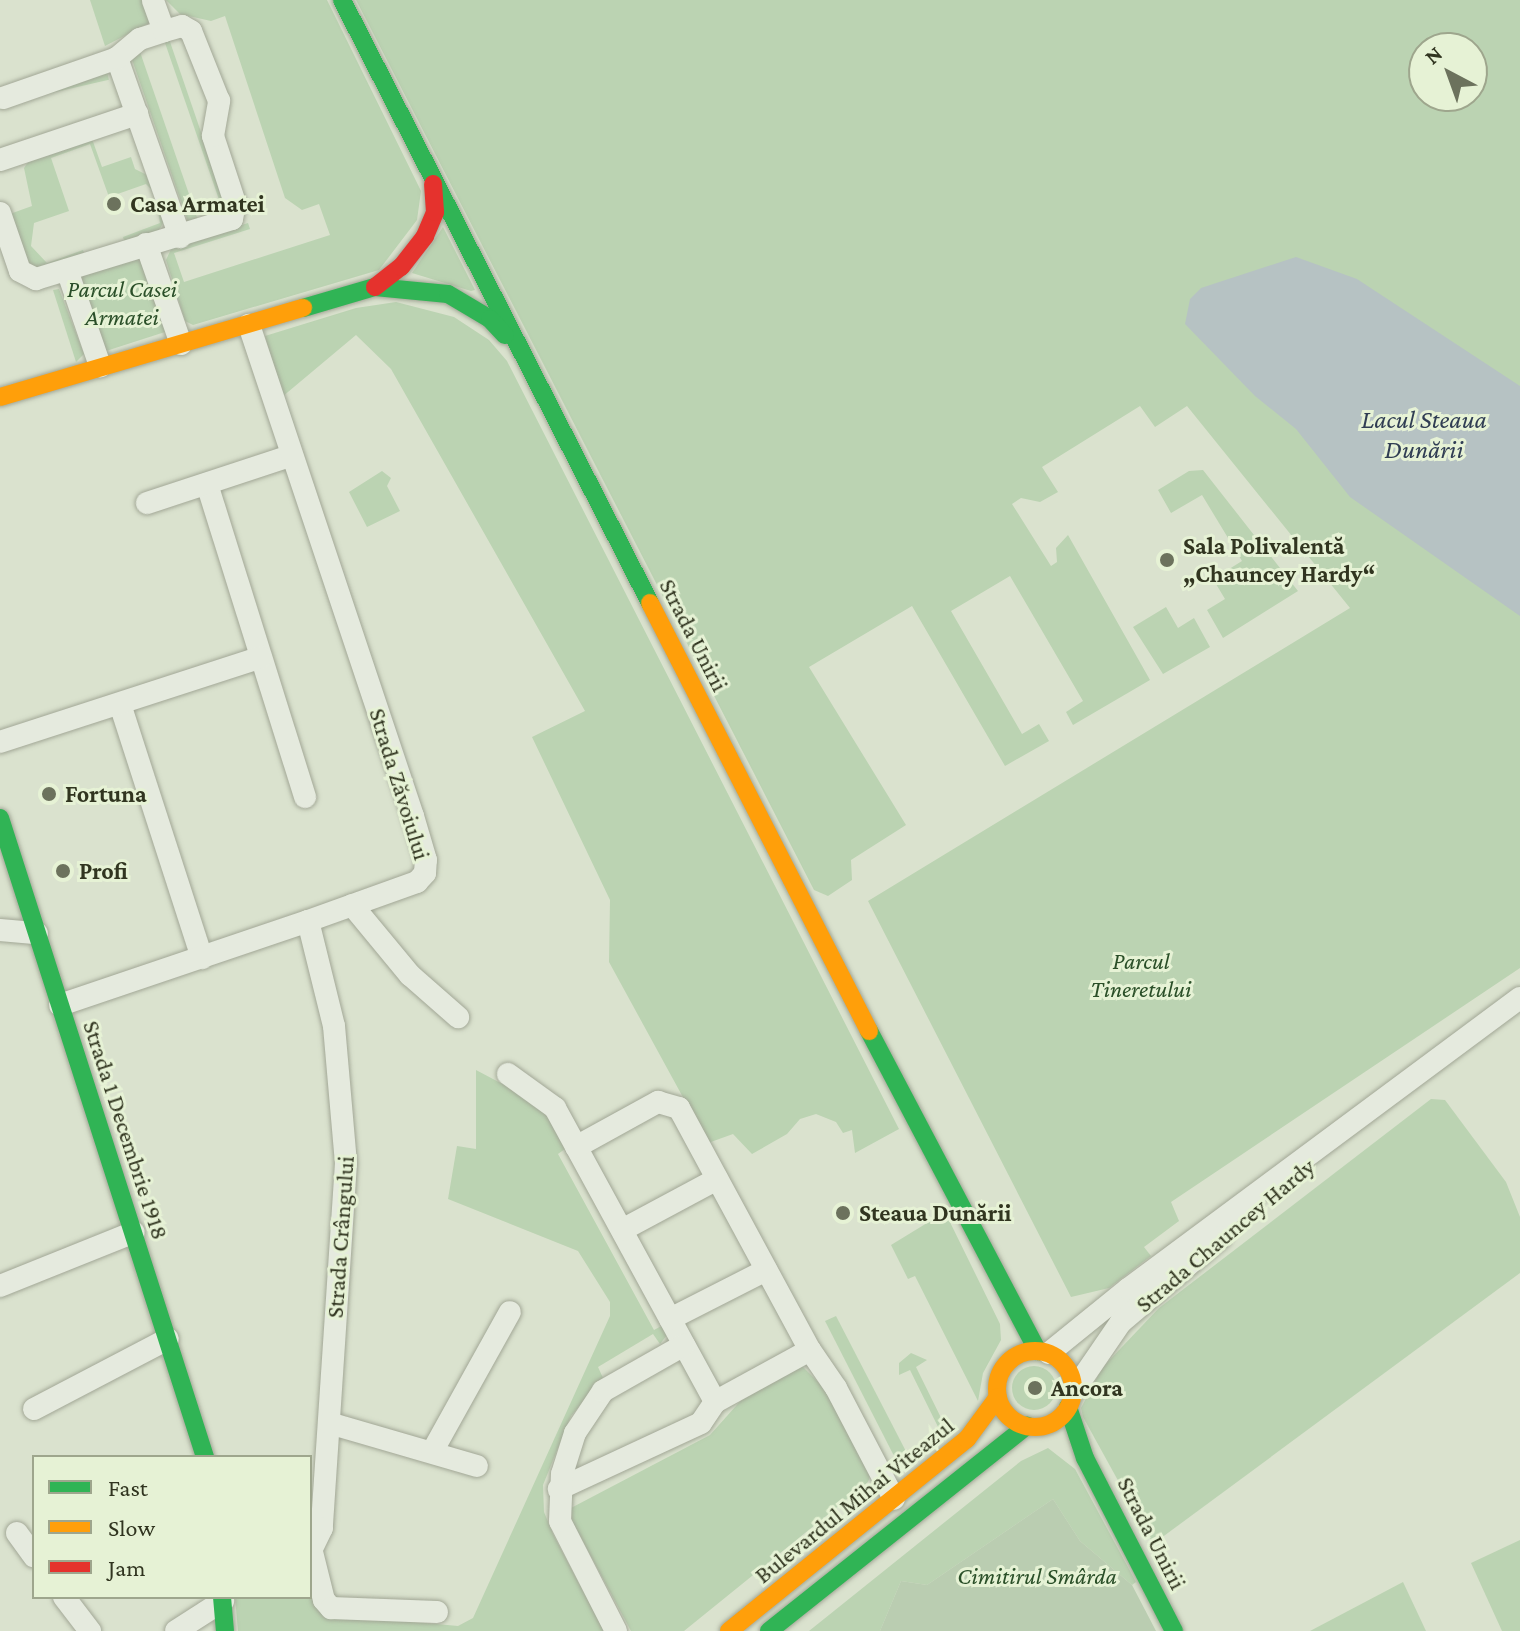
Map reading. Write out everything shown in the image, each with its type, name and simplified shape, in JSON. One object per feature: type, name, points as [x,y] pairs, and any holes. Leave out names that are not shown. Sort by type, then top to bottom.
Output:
[{"type":"main road","name":"Strada Unirii","points":[[342,0],[1003,1292],[1044,1352]]},
{"type":"main road","points":[[375,287],[401,267],[425,236],[436,203],[433,178]]},
{"type":"main road","points":[[0,397],[375,287],[427,289],[469,304],[490,319],[527,366]]},
{"type":"main road","name":"Strada 1 Decembrie 1918","points":[[0,818],[204,1455]]},
{"type":"main road","name":"Strada Unirii","points":[[1003,1292],[1013,1358]]},
{"type":"main road","points":[[1044,1352],[1069,1371],[1071,1400],[1057,1419],[1032,1426],[1008,1416],[998,1397],[1000,1375],[1013,1358],[1044,1352]]},
{"type":"main road","name":"Bulevardul Mihai Viteazul","points":[[729,1631],[979,1428],[998,1397]]},
{"type":"main road","name":"Strada Unirii","points":[[1071,1400],[1085,1458],[1174,1631]]},
{"type":"main road","name":"Strada Unirii","points":[[1032,1426],[1085,1458]]},
{"type":"main road","name":"Bulevardul Mihai Viteazul","points":[[769,1631],[1032,1426]]},
{"type":"main road","points":[[222,1599],[225,1631]]},
{"type":"street","points":[[153,0],[164,31]]},
{"type":"street","points":[[0,213],[22,274],[36,279],[228,222],[236,209],[213,136],[219,103],[193,34],[182,26],[140,39],[117,58],[1,95]]},
{"type":"street","points":[[117,58],[180,237]]},
{"type":"street","points":[[0,160],[137,114]]},
{"type":"street","points":[[146,244],[181,344]]},
{"type":"street","points":[[67,270],[100,366]]},
{"type":"street","name":"Strada Zăvoiului","points":[[60,1005],[417,882],[426,860],[249,325]]},
{"type":"street","points":[[147,503],[290,456]]},
{"type":"street","points":[[207,484],[305,797]]},
{"type":"street","points":[[0,742],[261,657]]},
{"type":"street","points":[[120,704],[202,958]]},
{"type":"street","points":[[352,905],[410,975],[458,1017]]},
{"type":"street","name":"Strada Crângului","points":[[308,921],[331,1012],[346,1142],[322,1528],[312,1550]]},
{"type":"street","points":[[0,930],[37,933]]},
{"type":"street","name":"Strada Chauncey Hardy","points":[[1044,1352],[1520,998]]},
{"type":"street","points":[[508,1074],[552,1103],[715,1402]]},
{"type":"street","name":"Strada Chauncey Hardy","points":[[1071,1400],[1121,1322],[1394,1093]]},
{"type":"street","points":[[576,1147],[658,1102],[670,1102],[679,1108],[810,1350],[836,1388],[894,1499]]},
{"type":"street","points":[[622,1230],[717,1179]]},
{"type":"street","points":[[0,1286],[134,1232]]},
{"type":"street","points":[[670,1319],[766,1270]]},
{"type":"street","points":[[432,1452],[510,1312]]},
{"type":"street","points":[[34,1409],[168,1339]]},
{"type":"street","points":[[616,1631],[560,1521],[559,1489],[575,1433],[603,1391],[684,1345]]},
{"type":"street","points":[[559,1489],[701,1423],[715,1402],[810,1350]]},
{"type":"street","points":[[329,1423],[477,1466]]},
{"type":"street","points":[[17,1533],[32,1553]]},
{"type":"street","points":[[312,1556],[324,1600],[331,1608],[437,1612]]},
{"type":"street","points":[[66,1599],[90,1631]]},
{"type":"street","points":[[176,1631],[222,1599]]},
{"type":"green space","points":[[90,0],[145,0],[153,21],[105,46]]},
{"type":"green space","points":[[166,0],[327,0],[421,191],[417,220],[379,270],[193,325],[185,321],[166,260],[172,247],[248,223],[250,229],[174,253],[184,282],[330,235],[319,204],[302,210],[285,198],[225,16],[211,21],[180,14]]},
{"type":"green space","name":"Parcul Tineretului","points":[[356,0],[1520,0],[1520,968],[1171,1202],[1179,1221],[1144,1247],[1151,1256],[1109,1288],[1071,1297],[868,901],[1350,608],[1187,406],[1155,427],[1140,406],[1042,467],[1058,492],[1040,502],[1021,498],[1012,504],[1051,566],[1057,562],[1056,548],[1068,535],[1150,680],[1073,725],[1066,712],[1083,701],[1010,576],[951,611],[1022,734],[1039,724],[1049,741],[1005,766],[912,606],[809,667],[906,825],[851,860],[852,880],[828,896],[814,890]]},
{"type":"green space","points":[[169,39],[229,214],[225,216],[164,41]]},
{"type":"green space","points":[[139,49],[200,225],[190,228],[130,52]]},
{"type":"green space","points":[[106,67],[109,80],[0,105],[0,91]]},
{"type":"green space","points":[[91,136],[102,167],[131,157],[135,169],[155,179],[168,215],[156,235],[126,246],[123,237],[160,223],[155,193],[146,184],[109,197],[90,144],[51,158],[69,211],[34,223],[31,246],[47,263],[83,250],[86,259],[32,274],[7,215],[32,206],[24,168],[30,159]]},
{"type":"green space","points":[[443,227],[475,290],[412,273]]},
{"type":"green space","name":"Parcul Casei Armatei","points":[[141,253],[168,331],[103,352],[76,281],[80,272]]},
{"type":"green space","points":[[59,289],[84,354],[76,362],[53,290]]},
{"type":"green space","points":[[396,302],[454,317],[489,340],[507,361],[899,1129],[855,1153],[852,1130],[843,1133],[836,1122],[816,1114],[800,1119],[787,1134],[752,1154],[733,1134],[708,1143],[609,962],[610,900],[532,737],[585,711],[391,369],[356,335],[282,397],[265,336],[356,308]]},
{"type":"green space","points":[[1203,470],[1298,591],[1223,638],[1207,610],[1225,599],[1213,579],[1242,561],[1202,495],[1171,513],[1158,490],[1189,471]]},
{"type":"green space","points":[[382,471],[391,478],[387,486],[400,511],[367,527],[349,492]]},
{"type":"green space","points":[[1166,607],[1178,628],[1194,618],[1210,647],[1163,674],[1133,627]]},
{"type":"green space","points":[[476,1070],[538,1103],[569,1146],[558,1154],[654,1330],[665,1324],[667,1335],[660,1344],[653,1334],[598,1367],[603,1378],[571,1416],[543,1485],[544,1512],[554,1536],[604,1631],[238,1631],[235,1599],[312,1599],[312,1578],[329,1614],[458,1626],[473,1618],[610,1316],[610,1302],[578,1251],[448,1199],[457,1146],[476,1149]]},
{"type":"green space","points":[[1431,1099],[1445,1100],[1506,1182],[1520,1217],[1520,1273],[1153,1544],[1083,1417],[1081,1408],[1102,1368],[1159,1308]]},
{"type":"green space","points":[[945,1212],[1000,1324],[1001,1340],[983,1373],[978,1401],[915,1276],[908,1279],[891,1245]]},
{"type":"green space","points":[[836,1316],[912,1463],[908,1466],[893,1454],[825,1321]]},
{"type":"green space","points":[[911,1353],[927,1360],[916,1367],[948,1432],[943,1437],[910,1370],[899,1375],[899,1363]]},
{"type":"green space","points":[[802,1366],[830,1394],[871,1474],[868,1482],[684,1631],[631,1631],[572,1521],[571,1508],[710,1435],[744,1397]]},
{"type":"green space","points":[[1034,1366],[1049,1373],[1056,1388],[1049,1403],[1034,1410],[1019,1403],[1012,1388],[1019,1373]]},
{"type":"green space","points":[[1048,1448],[1075,1469],[1136,1582],[1132,1585],[1080,1541],[1053,1499],[927,1585],[901,1581],[880,1631],[809,1631],[1021,1461]]},
{"type":"green space","name":"Cimitirul Smârda","points":[[1053,1499],[1080,1541],[1132,1585],[1156,1631],[880,1631],[901,1581],[927,1585]]},
{"type":"green space","points":[[1520,1540],[1520,1631],[1502,1631],[1471,1563]]},
{"type":"green space","points":[[1403,1582],[1426,1631],[1310,1631]]},
{"type":"water","name":"Lacul Steaua Dunării","points":[[1296,257],[1357,279],[1520,386],[1520,616],[1350,497],[1296,429],[1255,396],[1185,324],[1190,299],[1201,288]]},
{"type":"traffic: fast","points":[[342,0],[650,603]]},
{"type":"traffic: fast","points":[[303,308],[375,287],[448,294],[490,319],[505,335]]},
{"type":"traffic: fast","points":[[0,818],[204,1455]]},
{"type":"traffic: fast","points":[[869,1031],[1038,1351]]},
{"type":"traffic: fast","points":[[1068,1407],[1085,1458],[1174,1631]]},
{"type":"traffic: fast","points":[[769,1631],[1027,1426]]},
{"type":"traffic: fast","points":[[222,1599],[225,1631]]},
{"type":"traffic: slow","points":[[0,397],[303,308]]},
{"type":"traffic: slow","points":[[650,603],[869,1031]]},
{"type":"traffic: slow","points":[[1035,1351],[1049,1354],[1062,1362],[1070,1375],[1073,1389],[1070,1403],[1062,1416],[1049,1424],[1035,1427],[1021,1424],[1008,1416],[1000,1403],[997,1389],[1000,1375],[1008,1362],[1021,1354],[1035,1351]]},
{"type":"traffic: slow","points":[[729,1631],[967,1439],[998,1397]]},
{"type":"traffic: jam","points":[[375,287],[401,267],[425,236],[435,212],[433,184]]},
{"type":"place","name":"Casa Armatei","points":[[114,204]]},
{"type":"place","name":"Sala Polivalentă „Chauncey Hardy“","points":[[1167,560]]},
{"type":"place","name":"Fortuna","points":[[49,794]]},
{"type":"place","name":"Profi","points":[[63,871]]},
{"type":"place","name":"Steaua Dunării","points":[[843,1213]]},
{"type":"place","name":"Ancora","points":[[1035,1388]]}]
